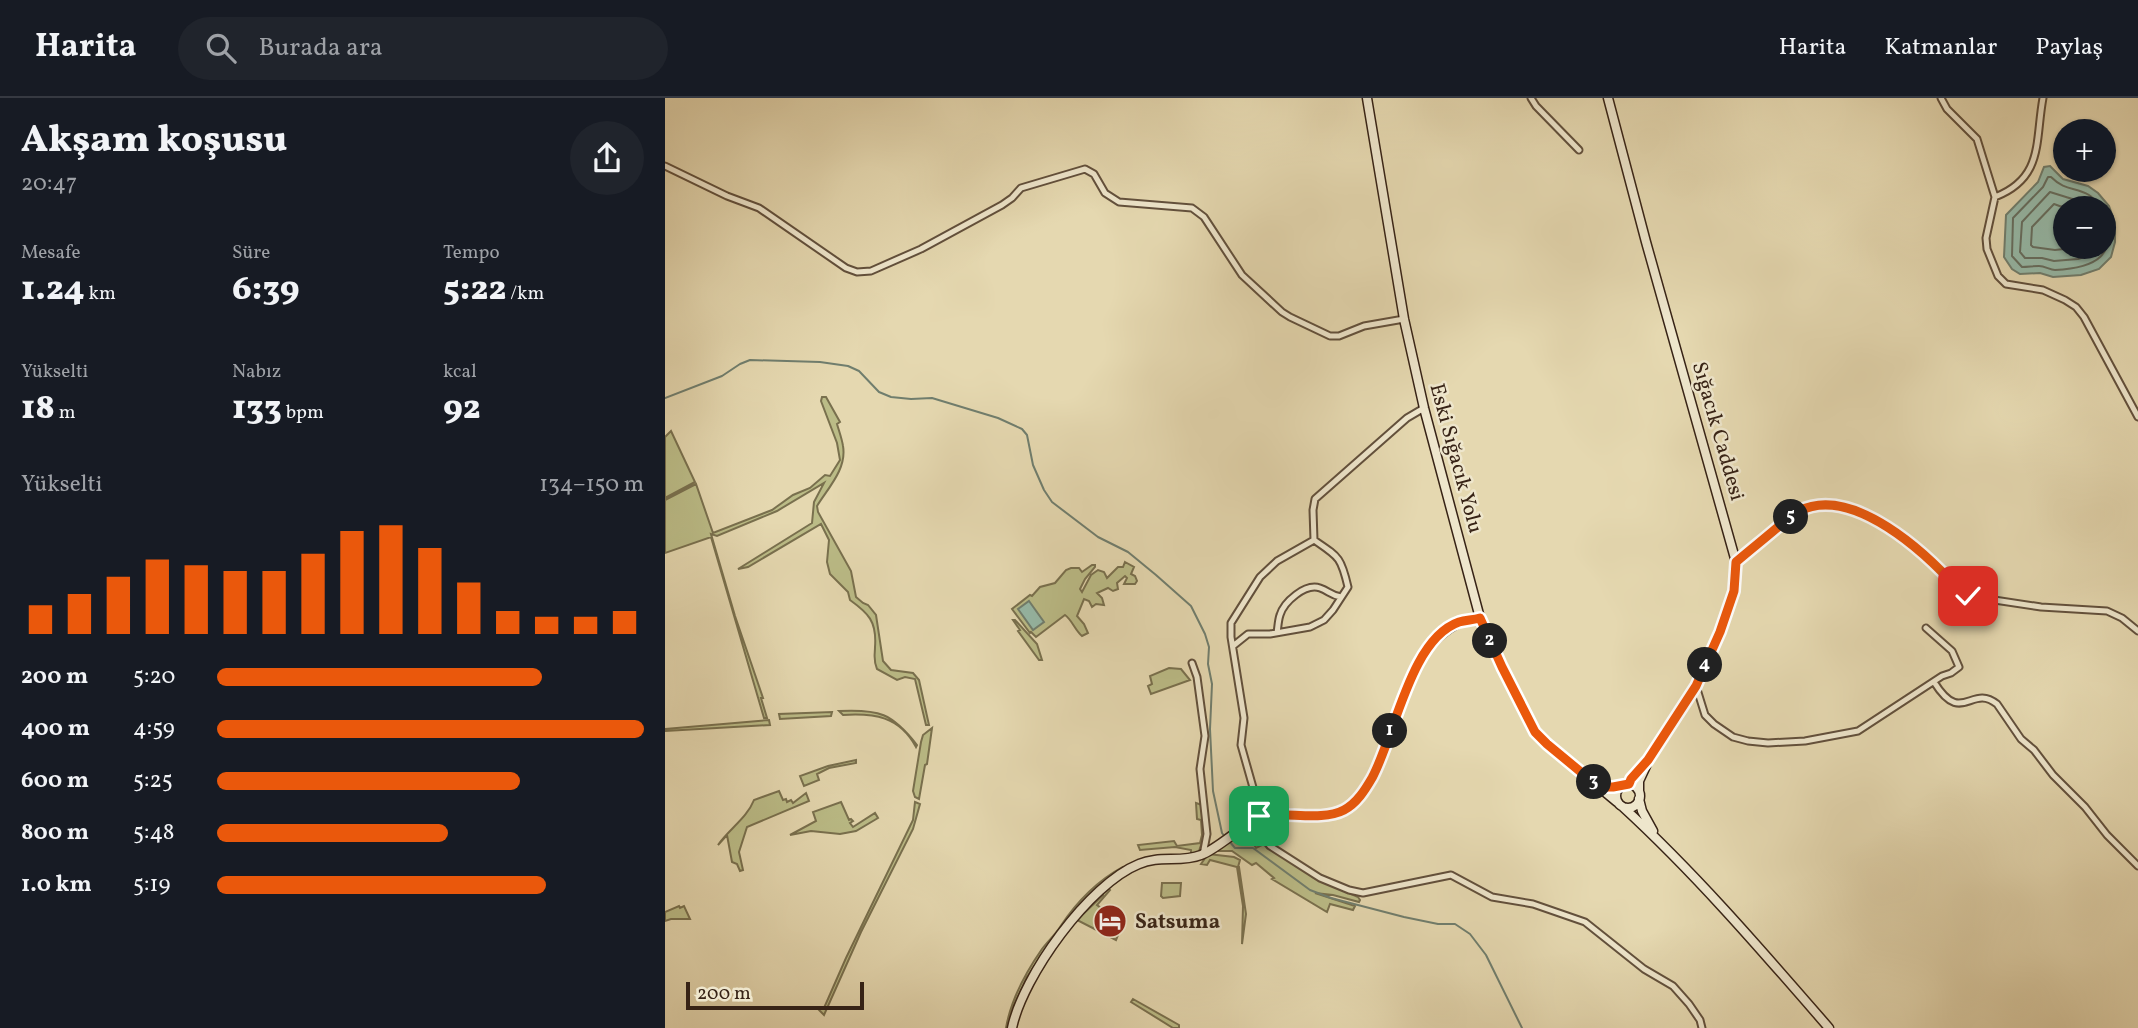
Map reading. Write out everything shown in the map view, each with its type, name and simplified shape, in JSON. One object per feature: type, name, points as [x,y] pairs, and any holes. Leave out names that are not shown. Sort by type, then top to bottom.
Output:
[{"type":"main road","name":"Eski Sığacık Yolu","points":[[1367,98],[1404,319],[1424,408],[1480,618],[1535,732],[1665,847]]},
{"type":"main road","name":"Sığacık Caddesi","points":[[1608,98],[1736,562],[1734,591],[1720,632],[1696,686],[1648,760]]},
{"type":"main road","points":[[1012,1028],[1016,1012],[1035,971],[1052,945],[1093,898],[1117,877],[1138,864],[1160,858],[1203,855],[1263,815],[1277,813],[1329,816],[1356,802],[1377,767],[1421,657],[1437,637],[1457,623],[1480,618]]},
{"type":"main road","points":[[1639,795],[1635,806],[1620,805],[1616,791],[1648,760]]},
{"type":"main road","points":[[1648,760],[1639,781],[1639,795],[1646,821],[1665,847],[1829,1028]]},
{"type":"main road","points":[[1599,787],[1625,785],[1639,795]]},
{"type":"street","points":[[1531,98],[1579,150]]},
{"type":"street","points":[[1941,98],[1947,109],[1977,139],[1995,197],[1986,238],[1987,249],[1998,276],[2006,284],[2043,290],[2076,307],[2138,417]]},
{"type":"street","points":[[1995,197],[2008,192],[2027,176],[2032,167],[2043,98]]},
{"type":"street","points":[[665,166],[758,208],[846,268],[864,272],[921,249],[1002,205],[1021,188],[1085,169],[1094,174],[1105,193],[1119,202],[1192,208],[1204,217],[1242,275],[1282,312],[1330,336],[1339,336],[1364,326],[1404,319]]},
{"type":"street","points":[[1314,540],[1315,499],[1406,418],[1424,408]]},
{"type":"street","points":[[1736,562],[1798,511],[1813,506],[1847,508],[1867,515],[1911,543],[1968,596],[2041,607],[2107,611],[2122,618],[2138,631]]},
{"type":"street","points":[[1233,646],[1248,634],[1277,633],[1310,627],[1324,620],[1348,587],[1338,557],[1314,540]]},
{"type":"street","points":[[1263,815],[1241,745],[1244,718],[1231,623],[1260,577],[1277,561],[1314,540]]},
{"type":"street","points":[[1277,633],[1280,615],[1292,597],[1310,587],[1318,587],[1331,595],[1341,597]]},
{"type":"street","points":[[1696,686],[1705,715],[1733,737],[1767,743],[1805,741],[1858,731],[1957,670],[1959,663],[1952,651],[1926,628]]},
{"type":"street","points":[[1192,663],[1197,677],[1205,736],[1200,769],[1207,834],[1203,855]]},
{"type":"street","points":[[1934,682],[1943,695],[1955,704],[1960,705],[1978,698],[1992,700],[1997,704],[2021,739],[2034,750],[2053,775],[2138,866]]},
{"type":"street","points":[[1246,825],[1271,846],[1320,878],[1349,890],[1363,893],[1451,875],[1492,897],[1533,904],[1585,922],[1644,969],[1673,986],[1689,1004],[1702,1028]]},
{"type":"green space","points":[[822,397],[826,397],[840,422],[837,424],[843,443],[843,454],[836,478],[817,506],[818,512],[851,571],[856,597],[876,615],[883,661],[891,670],[913,673],[919,680],[929,725],[926,725],[915,679],[905,677],[897,680],[877,669],[873,624],[830,574],[827,562],[829,540],[821,524],[748,567],[738,569],[812,523],[814,502],[824,483],[777,511],[717,536],[711,534],[767,718],[764,718],[711,537],[665,553],[665,500],[696,484],[713,533],[772,510],[793,495],[810,488],[825,475],[830,476],[840,460]]},
{"type":"green space","points":[[671,431],[695,482],[665,498],[665,437]]},
{"type":"green space","points":[[1125,562],[1134,567],[1131,574],[1137,581],[1135,584],[1124,584],[1127,578],[1125,576],[1117,583],[1118,589],[1113,591],[1108,588],[1097,593],[1104,605],[1096,604],[1092,607],[1089,601],[1084,599],[1077,616],[1088,633],[1082,636],[1065,615],[1036,637],[1012,609],[1032,596],[1040,587],[1055,583],[1066,570],[1079,568],[1082,572],[1095,565],[1080,589],[1082,592],[1091,575],[1098,570],[1104,572],[1107,578],[1118,567],[1123,567]]},
{"type":"green space","points":[[1013,620],[1037,644],[1042,660],[1039,660]]},
{"type":"green space","points":[[1169,668],[1181,669],[1190,680],[1151,694],[1148,686],[1152,684],[1150,676]]},
{"type":"green space","points":[[839,711],[865,711],[884,715],[900,726],[917,745],[916,747],[902,729],[885,719],[843,715]]},
{"type":"green space","points":[[832,712],[831,716],[780,719],[779,714]]},
{"type":"green space","points":[[769,720],[770,725],[665,731],[665,729]]},
{"type":"green space","points":[[932,728],[919,799],[913,791],[921,742],[923,735]]},
{"type":"green space","points":[[856,760],[856,763],[829,768],[817,774],[819,780],[804,786],[800,776],[828,766]]},
{"type":"green space","points":[[779,791],[787,802],[791,800],[793,803],[806,793],[809,801],[747,827],[739,852],[743,870],[740,871],[737,864],[732,862],[727,835],[718,845],[754,800]]},
{"type":"green space","points":[[841,802],[849,820],[853,821],[850,823],[853,827],[875,813],[878,818],[856,831],[840,834],[811,831],[790,835],[816,821],[813,812]]},
{"type":"green space","points":[[915,802],[920,804],[913,829],[861,932],[824,1015],[818,1009],[824,1008],[913,820]]},
{"type":"green space","points":[[1196,803],[1202,805],[1205,833],[1198,854],[1191,856],[1191,850],[1175,847],[1140,850],[1138,845],[1174,841],[1177,846],[1200,843],[1201,820],[1197,819]]},
{"type":"green space","points":[[1242,829],[1250,829],[1243,838],[1251,839],[1256,848],[1266,843],[1314,878],[1358,897],[1359,902],[1315,893],[1355,906],[1353,910],[1330,904],[1327,912],[1272,879],[1274,878],[1256,863],[1252,865],[1232,851],[1213,851]]},
{"type":"green space","points":[[1208,854],[1240,860],[1238,867],[1246,914],[1242,944],[1243,906],[1237,867],[1210,860],[1207,865],[1201,864]]},
{"type":"green space","points":[[1123,867],[1124,869],[1084,903],[1052,940],[1027,977],[1011,1012],[1009,1028],[1006,1028],[1011,1007],[1020,986],[1042,949],[1088,893]]},
{"type":"green space","points":[[1162,883],[1181,883],[1180,896],[1163,898]]},
{"type":"green space","points":[[1107,887],[1110,890],[1097,905],[1119,921],[1113,931],[1118,935],[1116,940],[1077,920],[1103,895]]},
{"type":"green space","points":[[684,906],[690,919],[665,921],[665,912]]},
{"type":"green space","points":[[1133,999],[1179,1025],[1179,1028],[1173,1028],[1131,1002]]},
{"type":"water","points":[[2050,166],[2053,169],[2053,182],[2074,182],[2088,186],[2101,196],[2053,196],[2053,259],[2109,259],[2099,269],[2081,275],[2053,277],[2040,273],[2020,274],[2012,269],[2004,257],[2006,215],[2038,182],[2044,167]]},
{"type":"water","points":[[1029,601],[1044,622],[1033,630],[1018,609]]},
{"type":"waterway","points":[[665,398],[722,376],[750,360],[820,362],[848,366],[859,371],[879,392],[891,397],[932,398],[998,418],[1022,429],[1027,435],[1033,465],[1052,502],[1098,537],[1128,552],[1156,575],[1191,606],[1205,634],[1209,647],[1208,664],[1212,684],[1210,729],[1213,791],[1225,837]]},
{"type":"waterway","points":[[1229,841],[1235,848],[1253,848],[1310,890],[1331,898],[1404,917],[1438,924],[1455,924],[1470,934],[1486,955],[1522,1028]]},
{"type":"place","name":"Satsuma","points":[[1110,921]]},
{"type":"route","points":[[1259,816],[1277,813],[1329,816],[1356,802],[1377,767],[1421,657],[1437,637],[1457,623],[1480,618],[1535,732],[1599,787],[1629,784],[1648,760],[1696,686],[1720,632],[1734,591],[1736,562],[1798,511],[1813,506],[1847,508],[1867,515],[1911,543],[1968,596]]}]
